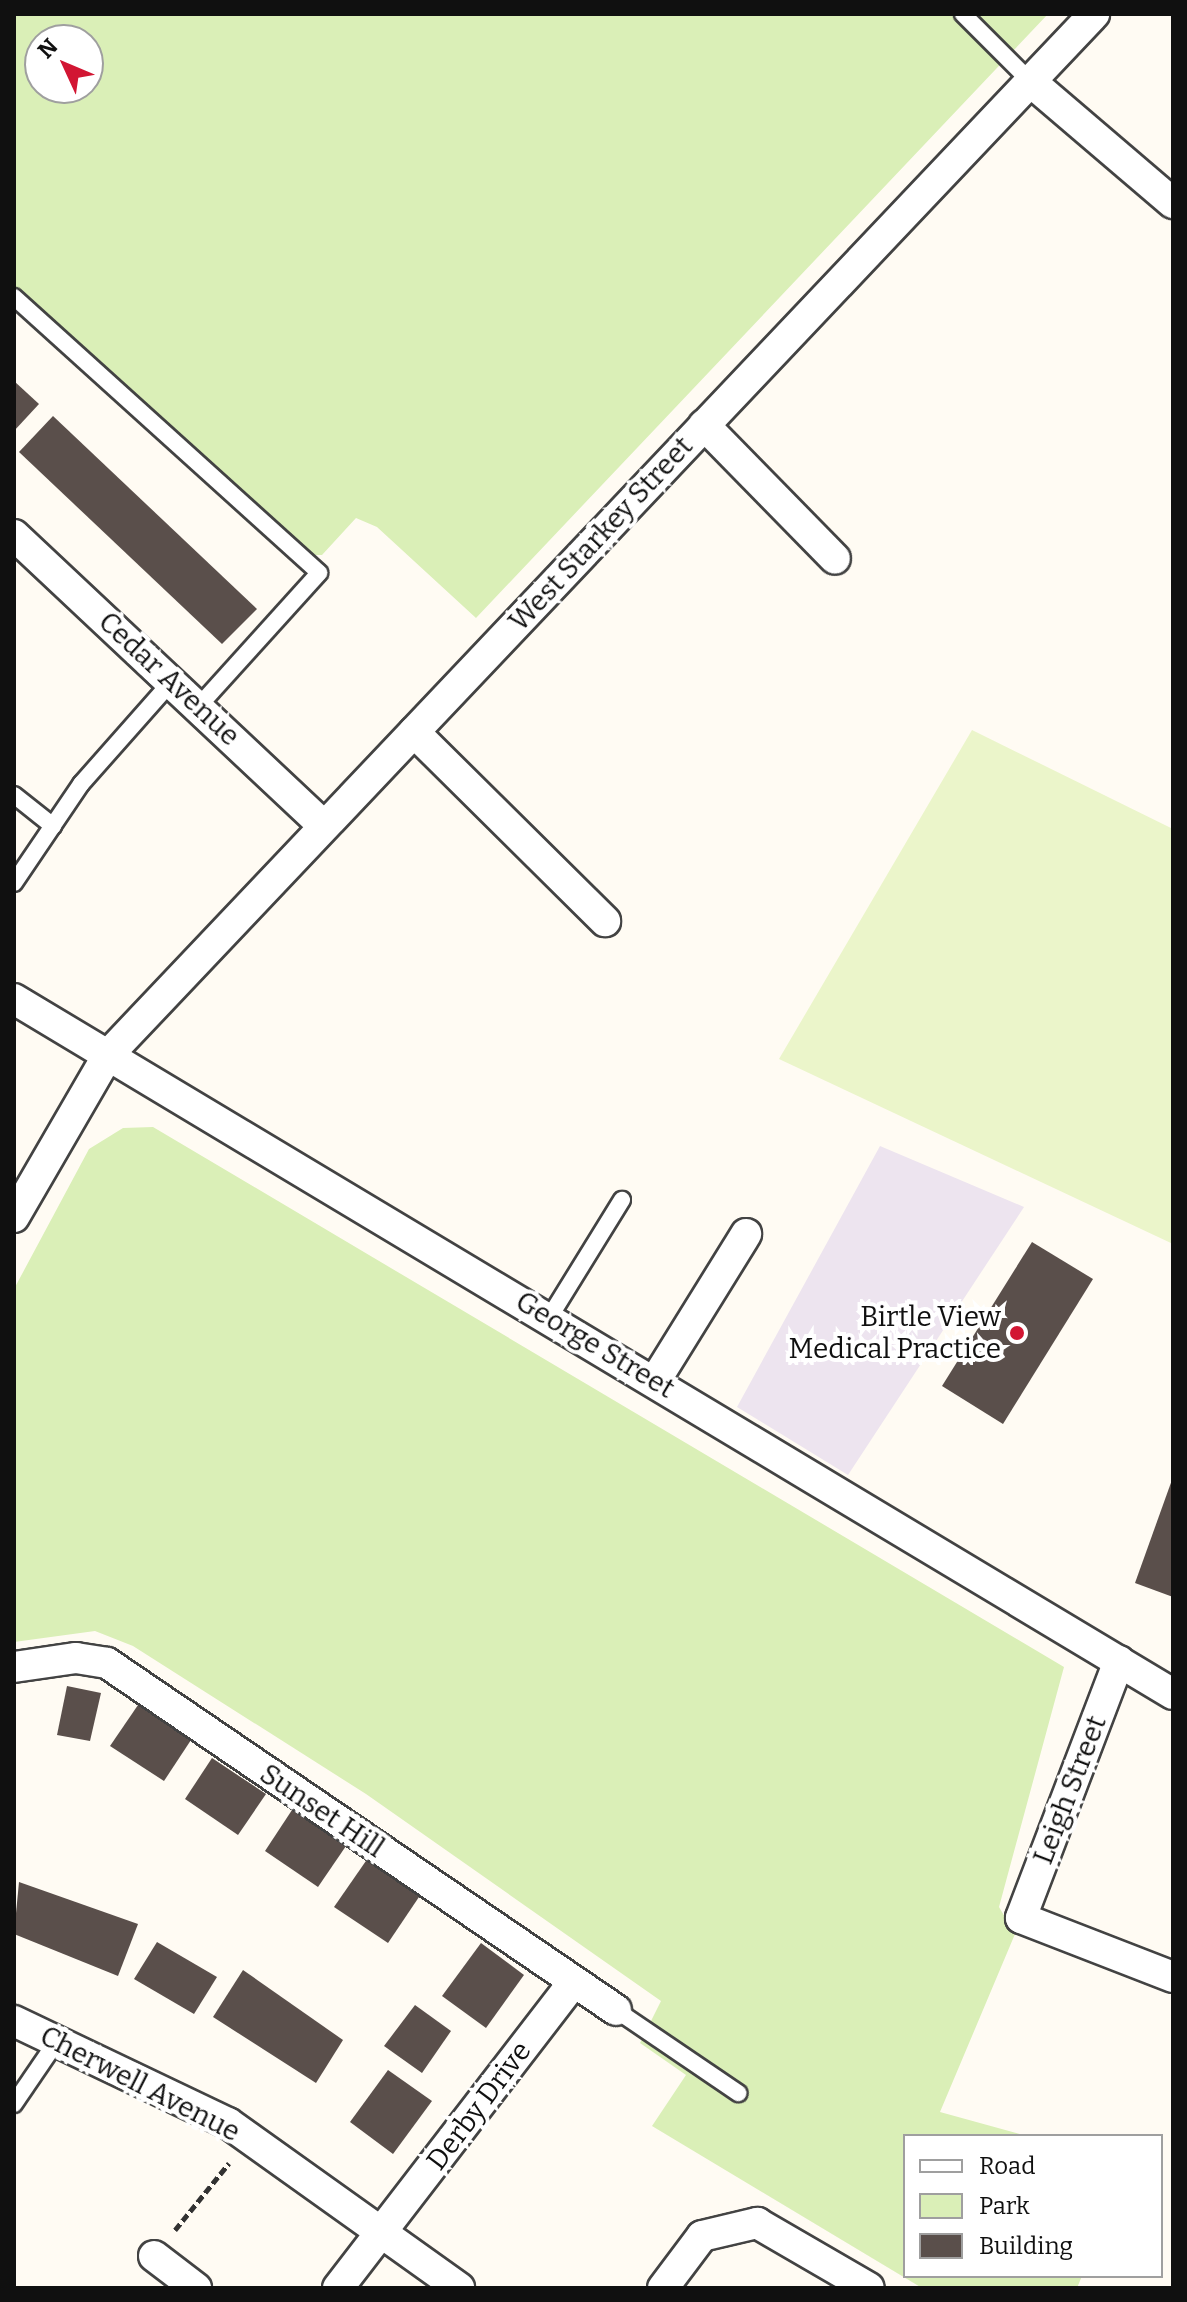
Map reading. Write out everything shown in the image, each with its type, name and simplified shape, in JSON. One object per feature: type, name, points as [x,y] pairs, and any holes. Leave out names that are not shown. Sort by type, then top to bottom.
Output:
[{"type":"street","name":"West Starkey Street","points":[[14,1217],[108,1055],[1094,14]]},
{"type":"street","points":[[1030,81],[1173,203]]},
{"type":"street","points":[[704,425],[835,559]]},
{"type":"street","name":"Cedar Avenue","points":[[14,535],[323,825]]},
{"type":"street","points":[[414,732],[605,921]]},
{"type":"street","name":"George Street","points":[[14,999],[1173,1694]]},
{"type":"street","points":[[655,1381],[746,1234]]},
{"type":"street","name":"Sunset Hill","points":[[14,1667],[76,1658],[107,1663],[616,2010]]},
{"type":"street","name":"Leigh Street","points":[[1119,1661],[1021,1918],[1173,1977]]},
{"type":"street","name":"Derby Drive","points":[[338,2288],[574,1982]]},
{"type":"street","name":"Cherwell Avenue","points":[[14,2021],[248,2138],[383,2230],[459,2288]]},
{"type":"street","points":[[663,2288],[702,2236],[757,2223],[869,2288]]},
{"type":"street","points":[[154,2256],[196,2288]]},
{"type":"lane","points":[[963,14],[1030,81]]},
{"type":"lane","points":[[14,297],[319,573],[199,706]]},
{"type":"lane","points":[[14,883],[53,826],[172,681]]},
{"type":"lane","points":[[14,795],[53,826]]},
{"type":"lane","points":[[549,1318],[622,1200]]},
{"type":"lane","points":[[616,2010],[738,2093]]},
{"type":"lane","points":[[14,2104],[57,2041]]},
{"type":"path","points":[[154,2256],[248,2138]]},
{"type":"shaded area","points":[[880,1146],[1024,1207],[848,1475],[737,1407]]},
{"type":"green space","points":[[14,14],[1048,14],[476,618],[377,527],[356,518],[322,555],[306,555],[14,286]]},
{"type":"green space","points":[[972,730],[1173,829],[1173,1244],[779,1059]]},
{"type":"green space","points":[[153,1127],[1064,1667],[999,1907],[1015,1934],[940,2112],[1020,2134],[903,2134],[903,2277],[652,2126],[686,2075],[640,2043],[661,2001],[366,1794],[133,1646],[95,1631],[14,1642],[14,1289],[89,1149],[123,1128]]},
{"type":"green space","points":[[905,2278],[1081,2278],[1077,2288],[922,2288]]},
{"type":"building","points":[[14,381],[39,404],[14,431]]},
{"type":"building","points":[[53,416],[257,609],[222,644],[19,452]]},
{"type":"building","name":"Birtle View Medical Practice","points":[[1032,1242],[1093,1279],[1003,1424],[942,1386]]},
{"type":"building","points":[[1173,1477],[1173,1597],[1135,1583]]},
{"type":"building","points":[[67,1686],[101,1693],[90,1741],[57,1735]]},
{"type":"building","points":[[138,1705],[191,1740],[164,1781],[110,1746]]},
{"type":"building","points":[[212,1758],[266,1794],[238,1835],[185,1799]]},
{"type":"building","points":[[292,1810],[346,1846],[318,1887],[265,1851]]},
{"type":"building","points":[[368,1858],[421,1894],[388,1943],[334,1907]]},
{"type":"building","points":[[19,1882],[138,1924],[118,1976],[14,1934]]},
{"type":"building","points":[[157,1942],[217,1977],[194,2014],[134,1979]]},
{"type":"building","points":[[481,1943],[524,1975],[486,2028],[442,1996]]},
{"type":"building","points":[[243,1970],[343,2040],[316,2083],[213,2017]]},
{"type":"building","points":[[415,2005],[451,2031],[422,2073],[384,2046]]},
{"type":"building","points":[[388,2070],[432,2101],[393,2154],[350,2122]]},
{"type":"place","name":"Birtle View Medical Practice","points":[[1017,1333]]}]
